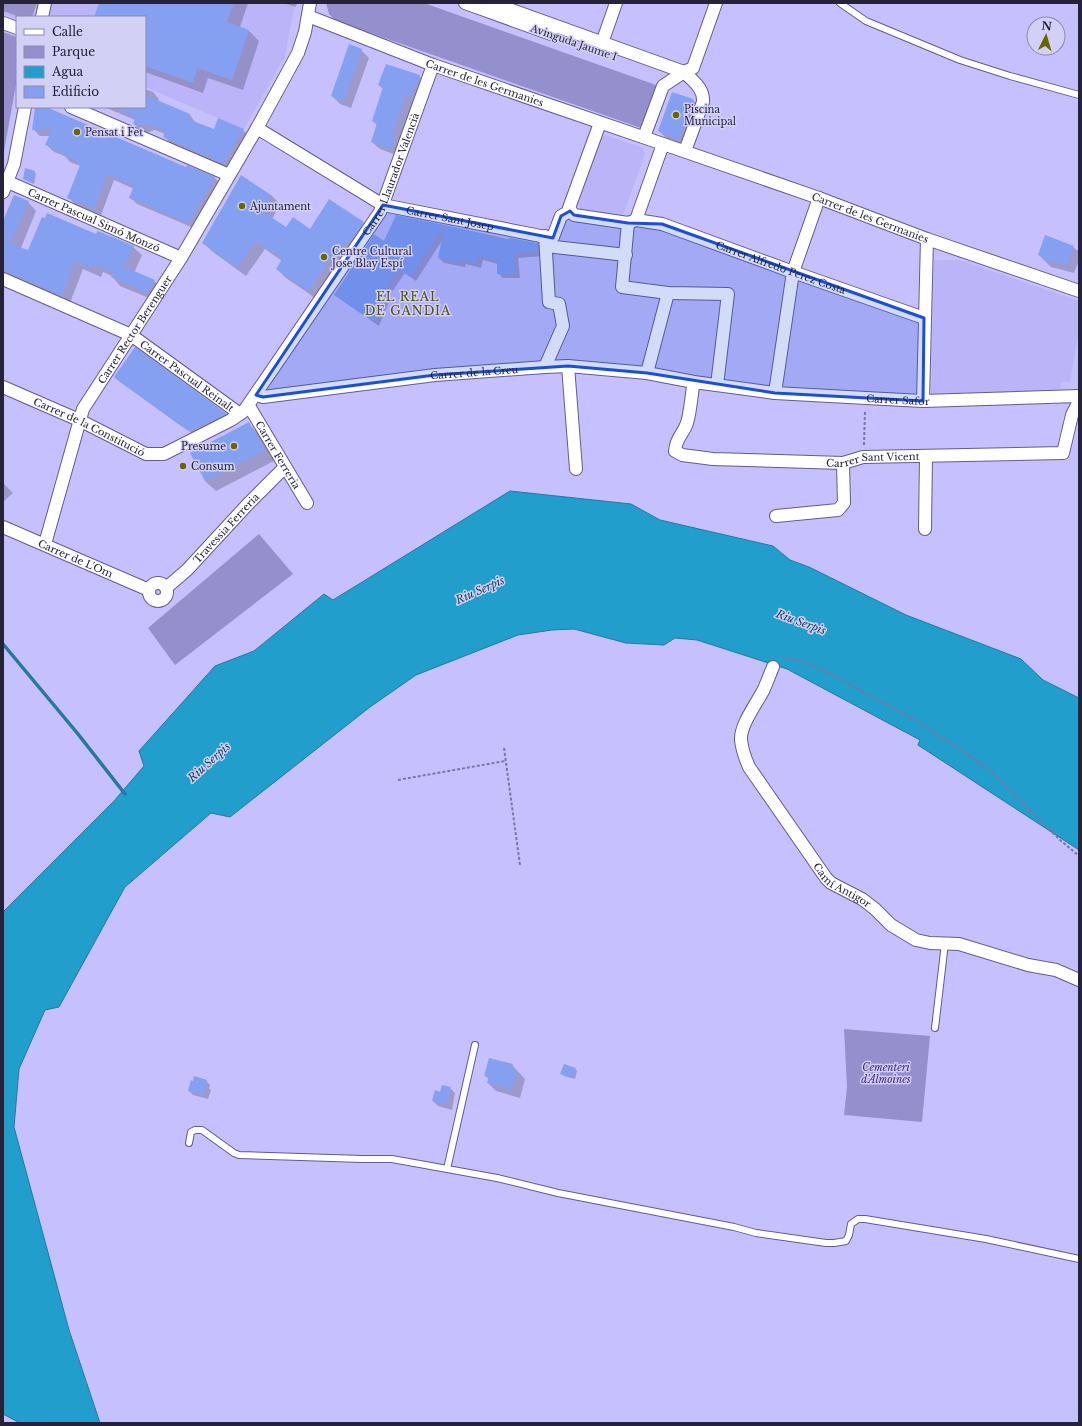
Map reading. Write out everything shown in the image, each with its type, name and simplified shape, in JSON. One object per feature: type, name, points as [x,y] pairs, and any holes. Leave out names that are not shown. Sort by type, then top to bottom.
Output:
[{"type":"street","points":[[42,16],[45,3]]},
{"type":"street","name":"Carrer Rector Berenguer","points":[[45,544],[83,409],[181,258],[257,128],[298,53],[305,32],[310,3]]},
{"type":"street","name":"Avinguda Jaume I","points":[[465,3],[666,74],[684,72]]},
{"type":"street","name":"Avinguda Jaume I","points":[[492,3],[524,9],[602,43],[684,72],[701,90],[703,97],[703,102],[685,151]]},
{"type":"street","points":[[602,43],[616,3]]},
{"type":"street","points":[[644,137],[663,86],[684,72],[694,68],[716,3]]},
{"type":"street","name":"Carrer de les Germanies","points":[[308,16],[433,65],[685,151],[1079,291]]},
{"type":"street","points":[[3,22],[16,28]]},
{"type":"street","name":"Carrer Llaurador Valencià","points":[[244,410],[256,395],[380,212],[433,65]]},
{"type":"street","points":[[5,187],[14,164],[25,108]]},
{"type":"street","points":[[73,108],[229,175]]},
{"type":"street","points":[[545,366],[564,326],[558,304],[548,302],[546,242],[553,237],[561,216],[570,211],[569,208],[600,123]]},
{"type":"street","name":"Carrer Sant Josep","points":[[257,128],[383,205],[546,242],[626,255]]},
{"type":"street","points":[[663,144],[632,222],[622,287],[668,293],[728,294],[717,385]]},
{"type":"street","name":"Carrer Pascual Simó Monzó","points":[[5,187],[181,258]]},
{"type":"street","points":[[775,393],[793,272],[819,198]]},
{"type":"street","name":"Carrer Alfredo Perez Costa","points":[[570,211],[574,215],[662,224],[924,318]]},
{"type":"street","points":[[923,401],[927,238]]},
{"type":"street","name":"Carrer Pascual Reinalt","points":[[3,279],[131,335],[244,410]]},
{"type":"street","points":[[647,373],[668,293]]},
{"type":"street","name":"Carrer de la Creu","points":[[256,395],[263,397],[435,375],[545,366],[568,366],[647,373],[717,385]]},
{"type":"street","points":[[568,366],[576,469]]},
{"type":"street","name":"Carrer Sant Vicent","points":[[694,382],[687,422],[683,432],[675,444],[675,451],[682,455],[714,459],[843,463],[864,458],[1063,453],[1072,415],[1078,403]]},
{"type":"street","name":"Carrer Safor","points":[[717,385],[775,393],[923,401],[1078,403]]},
{"type":"street","name":"Carrer de la Constitució","points":[[3,387],[79,420],[146,454],[164,454],[231,420],[244,410]]},
{"type":"street","name":"Carrer Ferreria","points":[[244,410],[285,467],[307,503]]},
{"type":"street","points":[[925,529],[926,456]]},
{"type":"street","points":[[776,516],[838,510],[844,503],[843,463]]},
{"type":"street","name":"Travessia Ferreria","points":[[148,590],[153,584],[160,583],[166,588],[187,570],[248,504],[285,467]]},
{"type":"street","name":"Carrer de L'Om","points":[[3,527],[148,590]]},
{"type":"street","name":"Camí Antigor","points":[[773,666],[764,689],[746,723],[742,734],[741,740],[743,753],[749,767],[826,878],[831,883],[875,909],[891,925],[908,936],[922,941],[959,944],[1028,966],[1056,970],[1079,980]]},
{"type":"lane","points":[[840,3],[866,21],[960,60],[1079,95]]},
{"type":"lane","points":[[935,1028],[945,943]]},
{"type":"lane","points":[[447,1169],[475,1045]]},
{"type":"lane","points":[[189,1143],[191,1132],[198,1129],[202,1130],[234,1153],[240,1155],[392,1159],[497,1178],[558,1193],[726,1225],[767,1235],[826,1243],[840,1243],[846,1241],[851,1224],[858,1220],[865,1219],[986,1239],[1079,1259]]},
{"type":"path","points":[[864,458],[866,398]]},
{"type":"path","points":[[773,666],[780,660],[789,659],[801,661],[827,672],[920,723],[993,773],[1059,839],[1079,856]]},
{"type":"path","points":[[504,748],[520,865]]},
{"type":"path","points":[[398,780],[505,761]]},
{"type":"highlighted area","points":[[383,205],[553,238],[561,216],[570,211],[574,215],[628,223],[662,224],[924,318],[923,401],[775,393],[647,373],[568,366],[435,375],[263,397],[256,395]]},
{"type":"shaded area","points":[[3,3],[295,3],[285,56],[244,129],[146,87],[146,16],[16,16],[16,19],[3,14]]},
{"type":"shaded area","points":[[606,135],[643,148],[645,154],[624,213],[619,216],[582,211],[578,205],[602,137]]},
{"type":"shaded area","points":[[934,260],[960,260],[1079,301],[1079,329],[1070,382],[1061,382],[1060,389],[931,397]]},
{"type":"green space","points":[[326,3],[424,3],[656,85],[641,128],[336,21],[329,14]]},
{"type":"green space","points":[[3,32],[16,37],[16,85],[3,157]]},
{"type":"green space","points":[[259,534],[293,574],[175,665],[148,628]]},
{"type":"green space","name":"Cementeri d'Almoines","points":[[844,1029],[930,1036],[922,1122],[844,1115],[847,1087]]},
{"type":"water","name":"Riu Serpis","points":[[510,491],[631,504],[660,520],[773,546],[790,560],[809,567],[906,615],[1021,659],[1043,680],[1079,698],[1079,850],[918,745],[920,740],[787,669],[697,640],[675,638],[664,645],[626,643],[574,629],[552,630],[518,635],[416,675],[370,707],[230,817],[211,813],[125,887],[59,1007],[45,1010],[19,1069],[14,1127],[69,1330],[100,1423],[20,1423],[3,1414],[3,912],[114,801],[144,766],[139,751],[215,666],[254,651],[324,594],[333,600]]},
{"type":"building","points":[[99,3],[234,3],[227,22],[249,30],[232,80],[197,68],[193,83],[146,66],[146,16],[94,16]]},
{"type":"building","points":[[349,44],[362,49],[344,101],[331,96]]},
{"type":"building","points":[[386,64],[420,75],[412,97],[406,95],[392,135],[395,137],[391,149],[371,142],[377,123],[372,121],[383,87],[378,85]]},
{"type":"building","name":"Piscina Municipal","points":[[672,92],[693,99],[679,140],[658,131]]},
{"type":"building","points":[[146,95],[190,114],[188,119],[214,129],[218,118],[244,129],[223,164],[163,137],[165,131],[148,124],[139,126],[133,124],[136,117],[115,108],[146,108]]},
{"type":"building","points":[[35,108],[48,108],[186,167],[187,165],[215,177],[189,223],[129,198],[134,186],[107,174],[94,209],[67,198],[81,163],[62,155],[63,152],[45,145],[52,129],[32,130]]},
{"type":"building","points":[[25,168],[35,171],[32,183],[23,179]]},
{"type":"building","points":[[241,175],[271,195],[262,211],[286,227],[293,217],[310,229],[329,199],[364,222],[347,246],[342,243],[308,291],[276,269],[282,259],[256,241],[237,268],[202,243]]},
{"type":"building","points":[[14,195],[29,201],[10,244],[28,250],[42,217],[45,218],[47,213],[96,234],[98,231],[134,246],[125,267],[155,280],[147,293],[111,277],[113,273],[94,264],[92,269],[75,261],[62,296],[3,270],[3,221]]},
{"type":"building","points":[[396,215],[445,225],[410,277],[399,269],[383,293],[385,295],[374,322],[334,295],[374,234],[384,241]]},
{"type":"building","points":[[445,225],[508,239],[510,238],[538,243],[538,251],[514,253],[515,274],[497,274],[497,260],[478,256],[477,263],[438,258]]},
{"type":"building","points":[[1045,235],[1074,246],[1066,266],[1042,259],[1043,257],[1038,255]]},
{"type":"building","points":[[135,347],[227,414],[191,431],[181,426],[114,377]]},
{"type":"building","points":[[249,422],[265,450],[205,481],[190,453]]},
{"type":"building","points":[[489,1058],[513,1064],[511,1069],[518,1071],[512,1090],[487,1083],[489,1077],[484,1076]]},
{"type":"building","points":[[564,1064],[576,1068],[572,1078],[560,1074]]},
{"type":"building","points":[[194,1076],[207,1080],[204,1095],[188,1091],[191,1080],[193,1081]]},
{"type":"building","points":[[442,1085],[451,1087],[447,1105],[432,1101],[435,1090],[440,1092]]},
{"type":"waterway","points":[[3,644],[78,734],[125,794]]},
{"type":"place","name":"Piscina Municipal","points":[[676,115]]},
{"type":"place","name":"Pensat i Fet","points":[[77,132]]},
{"type":"place","name":"Ajuntament","points":[[242,206]]},
{"type":"place","name":"Centre Cultural Jose Blay Espí","points":[[324,257]]},
{"type":"place","name":"Presume","points":[[234,446]]},
{"type":"place","name":"Consum","points":[[183,466]]},
{"type":"district","name":"EL REAL DE GANDIA","points":[[408,304]]}]
